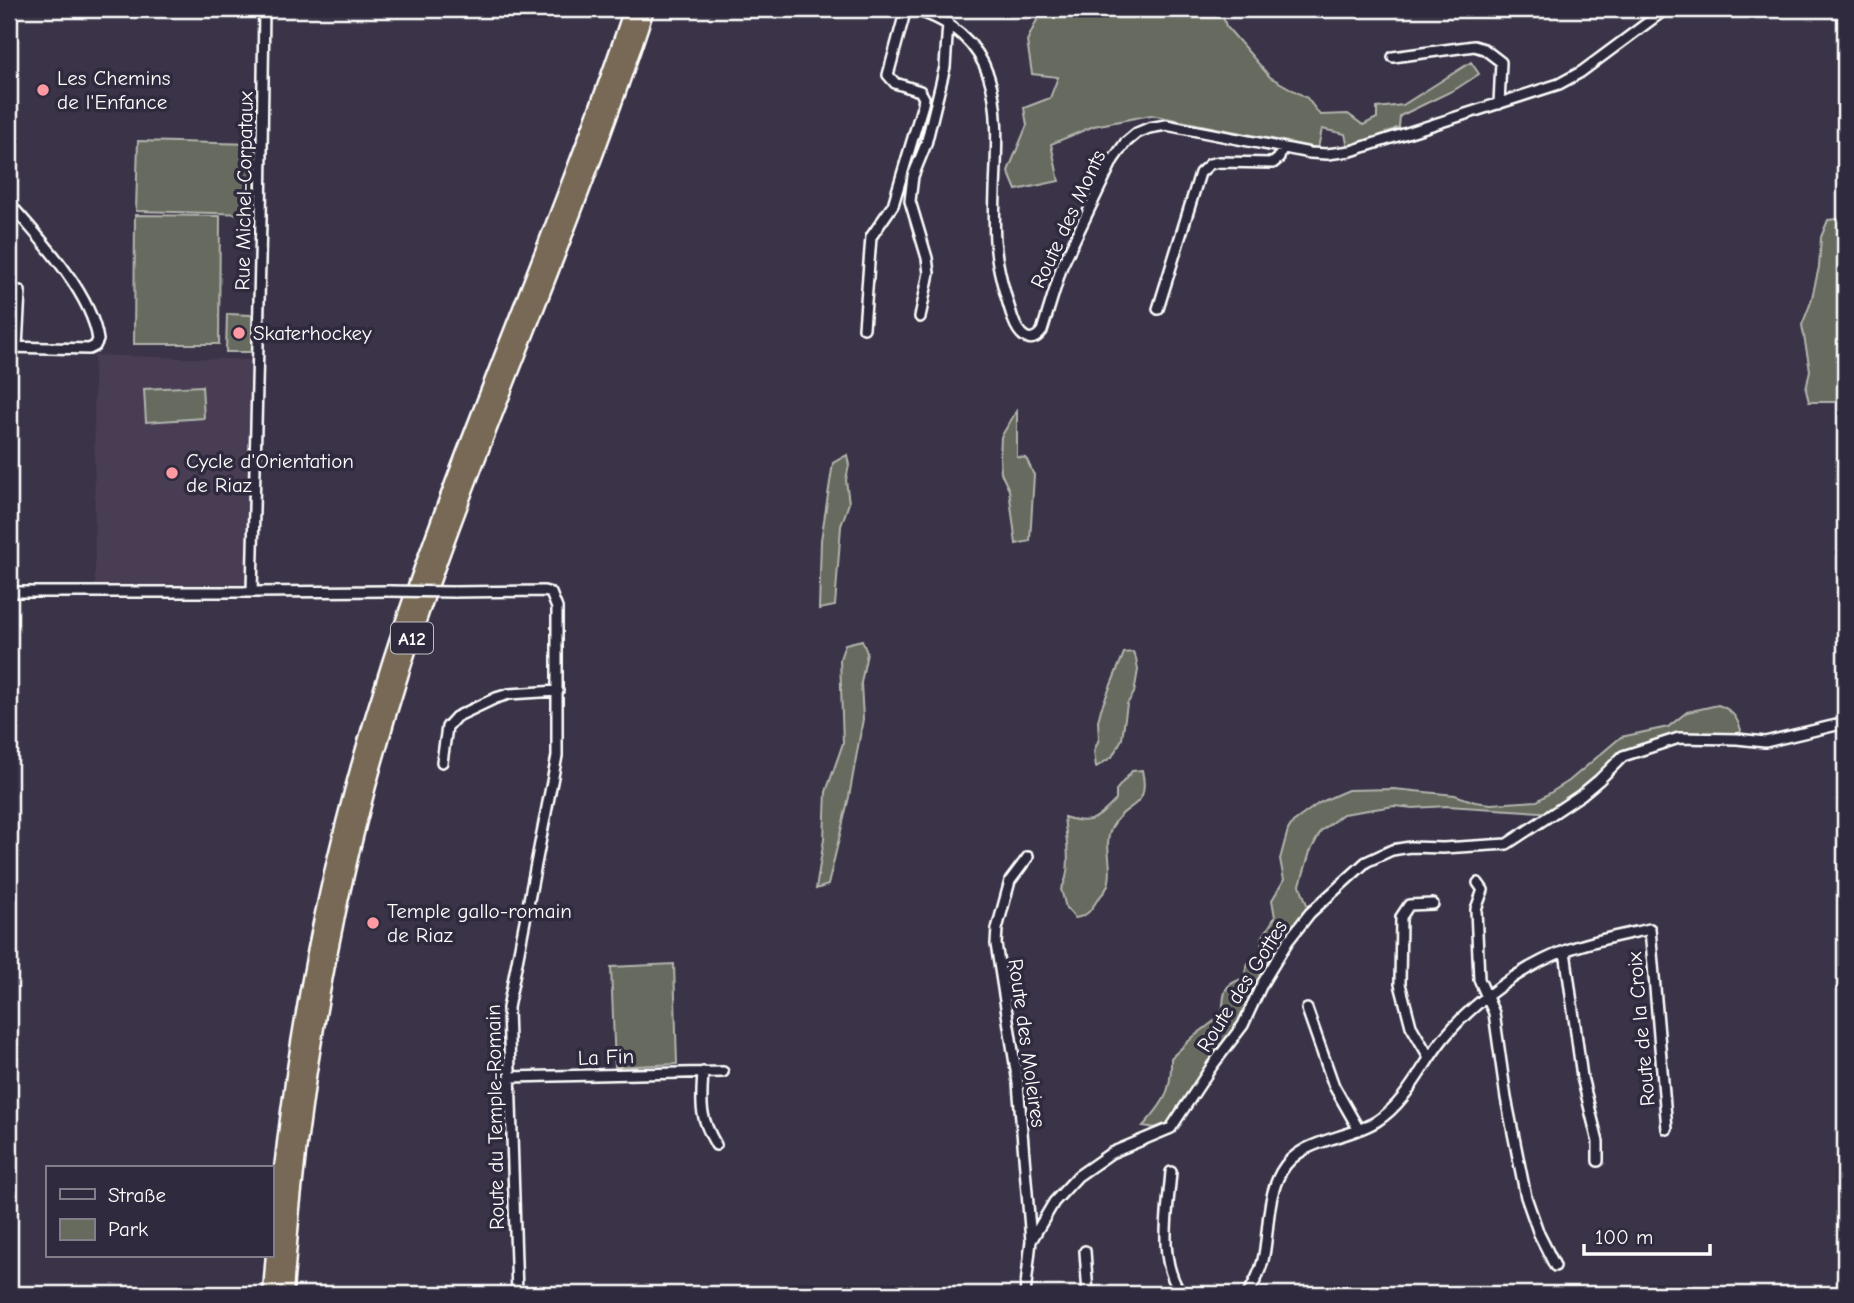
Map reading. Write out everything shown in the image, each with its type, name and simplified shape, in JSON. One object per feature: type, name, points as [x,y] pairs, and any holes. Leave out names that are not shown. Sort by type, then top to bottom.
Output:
[{"type":"highway","name":"A12","points":[[272,1294],[282,1177],[300,1035],[324,909],[359,771],[416,588],[577,166],[633,9]]},
{"type":"highway","name":"A12","points":[[284,1294],[296,1156],[316,1016],[342,887],[370,774],[428,592],[589,170],[645,9]]},
{"type":"street","points":[[245,9],[262,9]]},
{"type":"street","name":"Rue Michel-Corpataux","points":[[252,592],[261,254],[262,9]]},
{"type":"street","points":[[864,328],[871,237],[893,205],[924,101],[920,91],[897,84],[888,75],[906,9]]},
{"type":"street","name":"Route des Monts","points":[[912,9],[931,11],[962,34],[975,49],[992,80],[997,124],[996,253],[1013,318],[1024,338],[1036,337],[1042,331],[1062,265],[1113,160],[1131,137],[1149,128],[1166,125],[1319,154],[1343,152],[1550,88],[1569,79],[1666,9]]},
{"type":"street","points":[[920,317],[929,273],[910,201],[913,176],[926,144],[945,66],[948,23]]},
{"type":"street","points":[[1393,57],[1426,54],[1462,46],[1484,49],[1501,62],[1499,104]]},
{"type":"street","points":[[1158,309],[1200,173],[1210,164],[1219,162],[1273,163],[1278,160],[1282,148]]},
{"type":"street","points":[[9,203],[65,272],[89,313],[98,340],[95,346],[89,349],[13,347],[20,291]]},
{"type":"street","points":[[9,592],[252,592]]},
{"type":"street","name":"Route du Temple-Romain","points":[[252,592],[551,593],[557,608],[557,756],[508,1008],[517,1294]]},
{"type":"street","points":[[442,762],[447,727],[456,717],[509,694],[558,691]]},
{"type":"street","name":"Route des Gottes","points":[[1024,1294],[1031,1241],[1054,1202],[1077,1176],[1111,1153],[1171,1128],[1243,1025],[1262,984],[1288,941],[1310,913],[1366,862],[1392,850],[1410,847],[1507,844],[1580,795],[1623,756],[1679,738],[1765,742],[1845,723]]},
{"type":"street","name":"Route des Moleires","points":[[1028,858],[1010,881],[997,929],[996,944],[1018,1083],[1031,1241]]},
{"type":"street","points":[[1478,883],[1483,890],[1476,909],[1479,979],[1494,1013],[1506,1098],[1526,1197],[1539,1234],[1555,1266]]},
{"type":"street","points":[[1429,1057],[1411,1026],[1400,984],[1401,917],[1409,905],[1433,904]]},
{"type":"street","name":"Route de la Croix","points":[[1248,1294],[1264,1258],[1272,1194],[1281,1171],[1294,1157],[1310,1147],[1378,1121],[1400,1101],[1429,1057],[1462,1018],[1487,996],[1542,961],[1565,951],[1650,929],[1667,1129]]},
{"type":"street","points":[[1565,951],[1582,1077],[1598,1142],[1598,1161]]},
{"type":"street","points":[[1307,1009],[1334,1086],[1359,1130]]},
{"type":"street","points":[[703,1072],[702,1119],[716,1145]]},
{"type":"street","name":"La Fin","points":[[510,1077],[723,1072]]},
{"type":"street","points":[[1171,1172],[1166,1248],[1170,1269],[1181,1294]]},
{"type":"street","points":[[1085,1251],[1088,1294]]},
{"type":"shaded area","name":"Cycle d'Orientation de Riaz","points":[[94,355],[253,360],[247,586],[95,585]]},
{"type":"green space","points":[[1042,9],[1221,9],[1226,26],[1270,77],[1307,98],[1320,115],[1348,114],[1363,125],[1377,118],[1377,108],[1403,105],[1471,62],[1479,74],[1456,89],[1400,116],[1399,127],[1363,144],[1348,147],[1345,134],[1322,129],[1318,148],[1151,115],[1094,126],[1051,144],[1059,181],[1016,190],[1008,171],[1027,125],[1024,108],[1050,98],[1058,77],[1032,74],[1027,41]]},
{"type":"green space","points":[[138,141],[254,144],[252,214],[136,211]]},
{"type":"green space","points":[[135,215],[220,216],[219,344],[134,344]]},
{"type":"green space","points":[[1845,218],[1845,399],[1835,402],[1809,402],[1806,390],[1810,370],[1802,325],[1811,302],[1819,267],[1821,237],[1828,220]]},
{"type":"green space","name":"Skaterhockey","points":[[227,314],[252,315],[252,352],[226,352]]},
{"type":"green space","points":[[202,386],[204,418],[146,422],[144,389]]},
{"type":"green space","points":[[1017,410],[1017,457],[1026,458],[1034,475],[1030,541],[1016,544],[1009,490],[1001,473],[1000,456],[1001,437]]},
{"type":"green space","points":[[847,455],[849,503],[841,526],[835,606],[819,609],[821,540],[833,463]]},
{"type":"green space","points":[[862,640],[867,653],[861,683],[863,719],[849,797],[828,885],[816,889],[824,839],[826,792],[843,743],[840,659],[845,644]]},
{"type":"green space","points":[[1133,652],[1138,670],[1134,693],[1127,704],[1122,739],[1112,757],[1096,767],[1094,751],[1099,739],[1098,721],[1101,709],[1124,653]]},
{"type":"green space","points":[[1718,705],[1730,711],[1738,721],[1741,730],[1737,739],[1679,738],[1623,756],[1556,813],[1447,806],[1394,806],[1343,814],[1321,831],[1310,852],[1300,885],[1310,913],[1288,941],[1244,1022],[1172,1127],[1163,1129],[1143,1126],[1166,1095],[1171,1058],[1222,1015],[1227,987],[1244,978],[1248,963],[1261,957],[1262,938],[1275,917],[1272,900],[1284,880],[1280,859],[1293,822],[1319,803],[1348,790],[1394,789],[1455,795],[1491,804],[1537,801],[1569,781],[1621,737],[1668,727],[1687,712]]},
{"type":"green space","points":[[1142,770],[1144,783],[1140,799],[1118,818],[1109,833],[1108,886],[1089,912],[1075,918],[1066,908],[1061,889],[1068,864],[1064,817],[1087,821],[1098,816],[1116,800],[1116,790],[1132,771]]},
{"type":"green space","points":[[674,964],[677,1064],[615,1067],[611,967]]},
{"type":"place","name":"Les Chemins de l'Enfance","points":[[43,90]]},
{"type":"place","name":"Skaterhockey","points":[[239,333]]},
{"type":"place","name":"Cycle d'Orientation de Riaz","points":[[172,473]]},
{"type":"place","name":"Temple gallo-romain de Riaz","points":[[373,923]]}]
